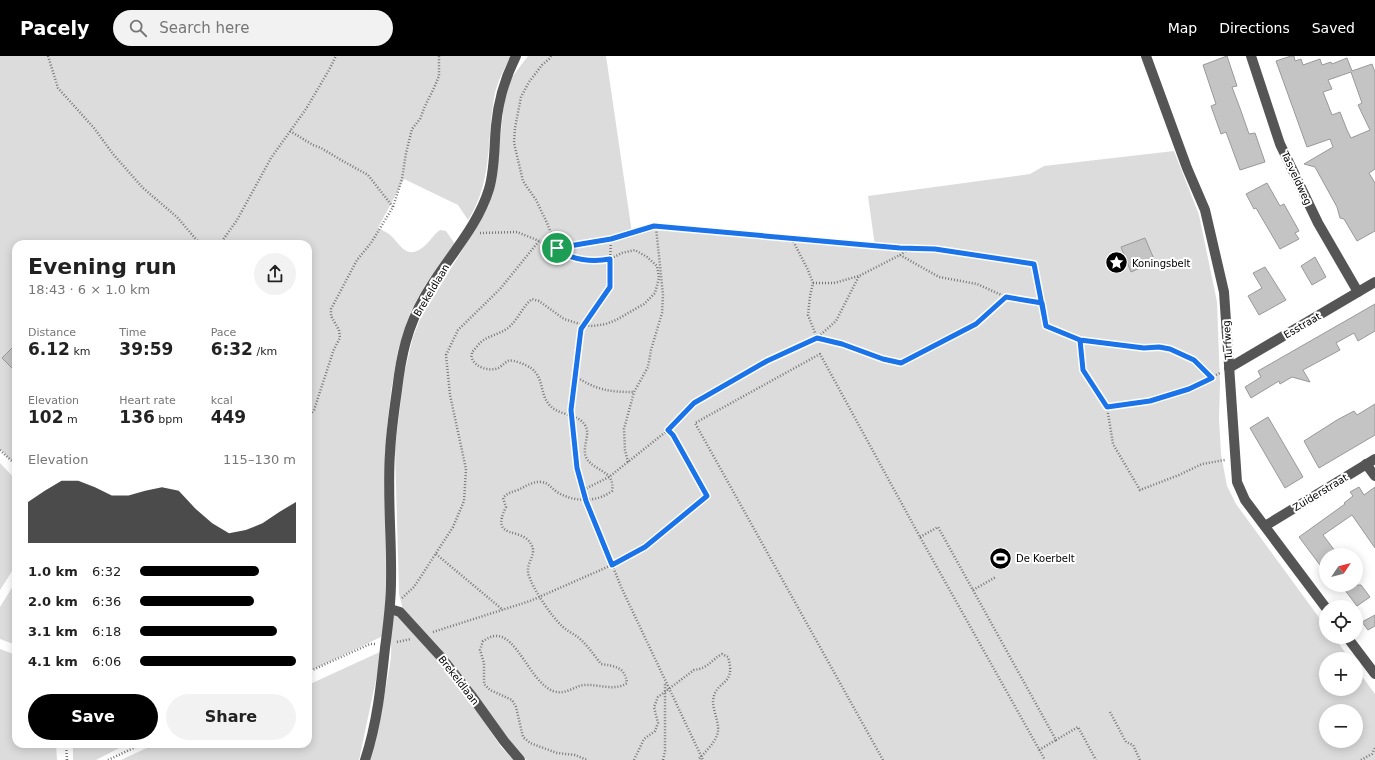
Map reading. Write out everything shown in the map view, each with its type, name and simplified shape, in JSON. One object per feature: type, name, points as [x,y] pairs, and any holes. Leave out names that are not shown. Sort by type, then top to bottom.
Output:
[{"type":"street","name":"Brekeldlaan","points":[[365,760],[381,688],[390,609],[390,452],[402,357],[408,332],[425,296],[479,214],[489,188],[494,161],[499,101],[504,84],[516,56]]},
{"type":"street","name":"Turfweg","points":[[1146,56],[1187,168],[1205,210],[1224,292],[1237,482],[1245,500],[1320,600]]},
{"type":"street","name":"Tasveldweg","points":[[1251,56],[1280,144],[1318,223],[1358,292]]},
{"type":"street","name":"Esstraat","points":[[1229,368],[1375,282]]},
{"type":"street","name":"Zuiderstraat","points":[[1265,526],[1371,461]]},
{"type":"street","points":[[1371,461],[1375,476]]},
{"type":"street","name":"Brekeldlaan","points":[[390,609],[400,612],[441,657],[520,760]]},
{"type":"street","points":[[1354,644],[1371,661],[1375,674]]},
{"type":"path","points":[[48,56],[58,88],[94,128],[113,154],[143,188],[177,218],[196,240]]},
{"type":"path","points":[[223,240],[237,220],[271,158],[314,96],[336,56]]},
{"type":"path","points":[[312,412],[334,349],[340,338],[339,330],[331,316],[331,309],[357,260],[371,243],[393,207],[402,179],[412,129],[420,119],[439,76],[439,56]]},
{"type":"path","points":[[551,56],[529,82],[521,97],[515,128],[514,143],[523,181],[536,200],[548,223],[557,248]]},
{"type":"path","points":[[290,131],[368,175],[393,207]]},
{"type":"path","points":[[557,248],[611,239],[656,226],[935,249],[1034,264],[1046,326],[1080,340],[1144,348],[1159,347],[1170,349],[1194,360],[1212,378],[1189,389],[1150,401],[1107,407]]},
{"type":"path","points":[[628,462],[624,450],[624,429],[634,392],[648,367],[651,350],[662,313],[664,295],[656,226]]},
{"type":"path","points":[[467,233],[517,232],[557,248],[564,254],[588,260],[601,261],[635,250],[647,257],[657,266],[659,278],[655,293],[644,304],[616,320],[606,324],[593,326],[583,325],[564,318],[539,301],[532,299],[527,303],[516,320],[507,328],[485,339],[472,352],[472,359],[475,364],[488,370],[496,369],[508,361],[531,368],[542,383],[548,403],[558,412],[579,418],[586,427],[586,457],[609,477],[613,486],[612,491],[606,495],[586,501],[564,496],[548,483],[532,483],[514,492],[506,494],[503,498],[506,507],[500,520],[502,526],[507,532],[523,536],[532,545],[534,552],[528,571],[532,582],[554,617],[563,627],[580,639],[601,664],[611,665],[622,669],[626,676],[627,683],[618,687],[588,684],[562,693],[548,688],[540,682],[518,650],[503,637],[494,636],[483,641],[480,650],[484,663],[484,684],[490,690],[512,700],[516,707],[523,737],[530,743],[557,753],[575,755],[587,760]]},
{"type":"path","points":[[791,238],[808,270],[813,283],[808,316],[817,338]]},
{"type":"path","points":[[611,239],[610,287],[581,329],[572,416],[577,468],[586,501],[612,565],[702,759]]},
{"type":"path","points":[[390,609],[414,587],[454,527],[464,501],[466,469],[450,395],[446,354],[458,330],[500,288],[539,241]]},
{"type":"path","points":[[813,283],[834,283],[859,276],[900,255],[910,248]]},
{"type":"path","points":[[900,255],[939,277],[977,284],[1006,297],[1042,303]]},
{"type":"path","points":[[583,490],[609,477],[668,430],[694,403],[767,361],[817,338],[836,322],[859,276]]},
{"type":"path","points":[[817,338],[842,344],[883,359],[901,363],[976,324],[1006,297]]},
{"type":"path","points":[[1080,340],[1083,370],[1107,407],[1113,444],[1140,490],[1179,475],[1202,464],[1235,458]]},
{"type":"path","points":[[883,760],[695,423],[820,354],[920,537],[1045,760]]},
{"type":"path","points":[[575,376],[589,385],[612,392],[634,392]]},
{"type":"path","points":[[530,601],[612,565],[645,547],[707,496],[673,435],[668,430]]},
{"type":"path","points":[[0,450],[12,461]]},
{"type":"path","points":[[920,537],[938,528],[1056,740]]},
{"type":"path","points":[[436,554],[503,610]]},
{"type":"path","points":[[973,590],[996,577]]},
{"type":"path","points":[[634,760],[644,739],[655,730],[658,723],[654,707],[658,697],[694,670],[702,669],[708,666],[722,654],[728,657],[731,672],[728,678],[717,689],[713,700],[714,713],[719,729],[717,736],[702,759],[698,760]]},
{"type":"path","points":[[663,760],[665,751],[665,682]]},
{"type":"path","points":[[1110,712],[1126,742],[1133,745],[1140,760]]},
{"type":"path","points":[[1039,750],[1078,727],[1096,760]]},
{"type":"path","points":[[66,748],[67,760]]},
{"type":"path","points":[[108,760],[134,748]]},
{"type":"path","points":[[1361,760],[1372,754],[1375,748]]},
{"type":"shaded area","points":[[0,56],[511,56],[504,69],[495,93],[492,109],[486,174],[476,205],[468,220],[458,205],[404,179],[378,228],[389,234],[403,249],[411,252],[422,248],[440,230],[446,231],[455,244],[425,285],[410,313],[398,350],[391,391],[387,428],[384,485],[386,572],[385,635],[312,670],[312,240],[12,240],[12,462],[0,449]]},
{"type":"shaded area","points":[[528,56],[606,56],[632,233],[654,226],[875,246],[868,196],[1030,174],[1044,166],[1174,151],[1199,215],[1217,302],[1220,384],[1219,419],[1221,454],[1227,486],[1236,504],[1319,617],[1319,644],[1339,644],[1345,652],[1319,652],[1319,696],[1363,696],[1363,678],[1375,694],[1375,760],[527,760],[519,753],[469,684],[403,610],[399,594],[395,448],[404,375],[413,337],[421,317],[488,207],[496,179],[504,103],[512,77]]},
{"type":"shaded area","points":[[0,463],[12,476],[12,571],[0,590]]},
{"type":"shaded area","points":[[12,588],[12,644],[0,639],[0,607]]},
{"type":"shaded area","points":[[396,615],[400,616],[463,690],[501,747],[514,760],[370,760],[382,709],[389,670],[392,622],[393,617]]},
{"type":"shaded area","points":[[0,649],[12,654],[12,748],[56,748],[57,760],[0,760]]},
{"type":"shaded area","points":[[382,651],[359,760],[121,760],[146,748],[312,748],[312,683]]},
{"type":"shaded area","points":[[73,748],[119,748],[96,760],[73,760]]},
{"type":"building","points":[[1227,56],[1237,86],[1232,87],[1249,134],[1255,133],[1265,162],[1240,170],[1226,132],[1221,134],[1211,106],[1216,104],[1203,65]]},
{"type":"building","points":[[1294,56],[1295,61],[1301,59],[1303,65],[1320,59],[1322,65],[1331,62],[1332,64],[1347,58],[1352,71],[1372,64],[1375,72],[1375,169],[1369,173],[1375,183],[1375,231],[1357,241],[1344,219],[1340,218],[1337,207],[1315,167],[1304,164],[1333,147],[1330,139],[1307,147],[1276,61]],"holes":[[[1351,72],[1362,103],[1358,105],[1370,130],[1351,138],[1340,112],[1332,115],[1323,92],[1332,89],[1328,80]]]},
{"type":"building","points":[[1267,183],[1280,206],[1284,204],[1299,231],[1295,233],[1299,239],[1280,249],[1246,194]]},
{"type":"building","points":[[1145,238],[1154,259],[1150,261],[1151,263],[1131,272],[1121,247]]},
{"type":"building","points":[[1315,257],[1326,277],[1312,285],[1301,266]]},
{"type":"building","points":[[1265,267],[1286,300],[1259,315],[1248,296],[1262,288],[1253,273]]},
{"type":"building","points":[[1375,304],[1375,331],[1358,341],[1354,333],[1336,343],[1340,350],[1303,370],[1310,382],[1292,377],[1280,384],[1279,381],[1251,398],[1245,387],[1261,377],[1258,371]]},
{"type":"building","points":[[12,348],[12,368],[2,358]]},
{"type":"building","points":[[1375,404],[1375,435],[1319,468],[1304,441],[1354,411],[1357,415]]},
{"type":"building","points":[[1268,417],[1303,477],[1285,488],[1250,428]]},
{"type":"building","points":[[1359,487],[1364,495],[1375,487],[1375,548],[1352,515],[1323,535],[1333,548],[1319,548],[1319,564],[1299,537],[1345,504],[1344,503],[1353,496],[1350,492]]},
{"type":"building","points":[[1363,588],[1370,597],[1363,602],[1363,600],[1352,600],[1346,592],[1363,592]]},
{"type":"building","points":[[1375,615],[1375,626],[1368,630],[1363,621]]},
{"type":"place","name":"Koningsbelt","points":[[1117,263]]},
{"type":"place","name":"De Koerbelt","points":[[1000,558]]},
{"type":"route","points":[[557,248],[564,254],[588,260],[601,261],[610,259],[610,287],[581,329],[571,410],[577,468],[586,501],[612,565],[645,547],[707,496],[673,435],[668,430],[677,420],[694,403],[767,361],[817,338],[842,344],[883,359],[901,363],[976,324],[1006,297],[1042,303],[1046,326],[1080,340],[1144,348],[1159,347],[1170,349],[1194,360],[1207,371],[1212,378],[1189,389],[1150,401],[1107,407],[1083,370],[1080,340],[1046,326],[1042,303],[1034,264],[935,249],[900,248],[654,226],[611,239],[557,248]]}]
